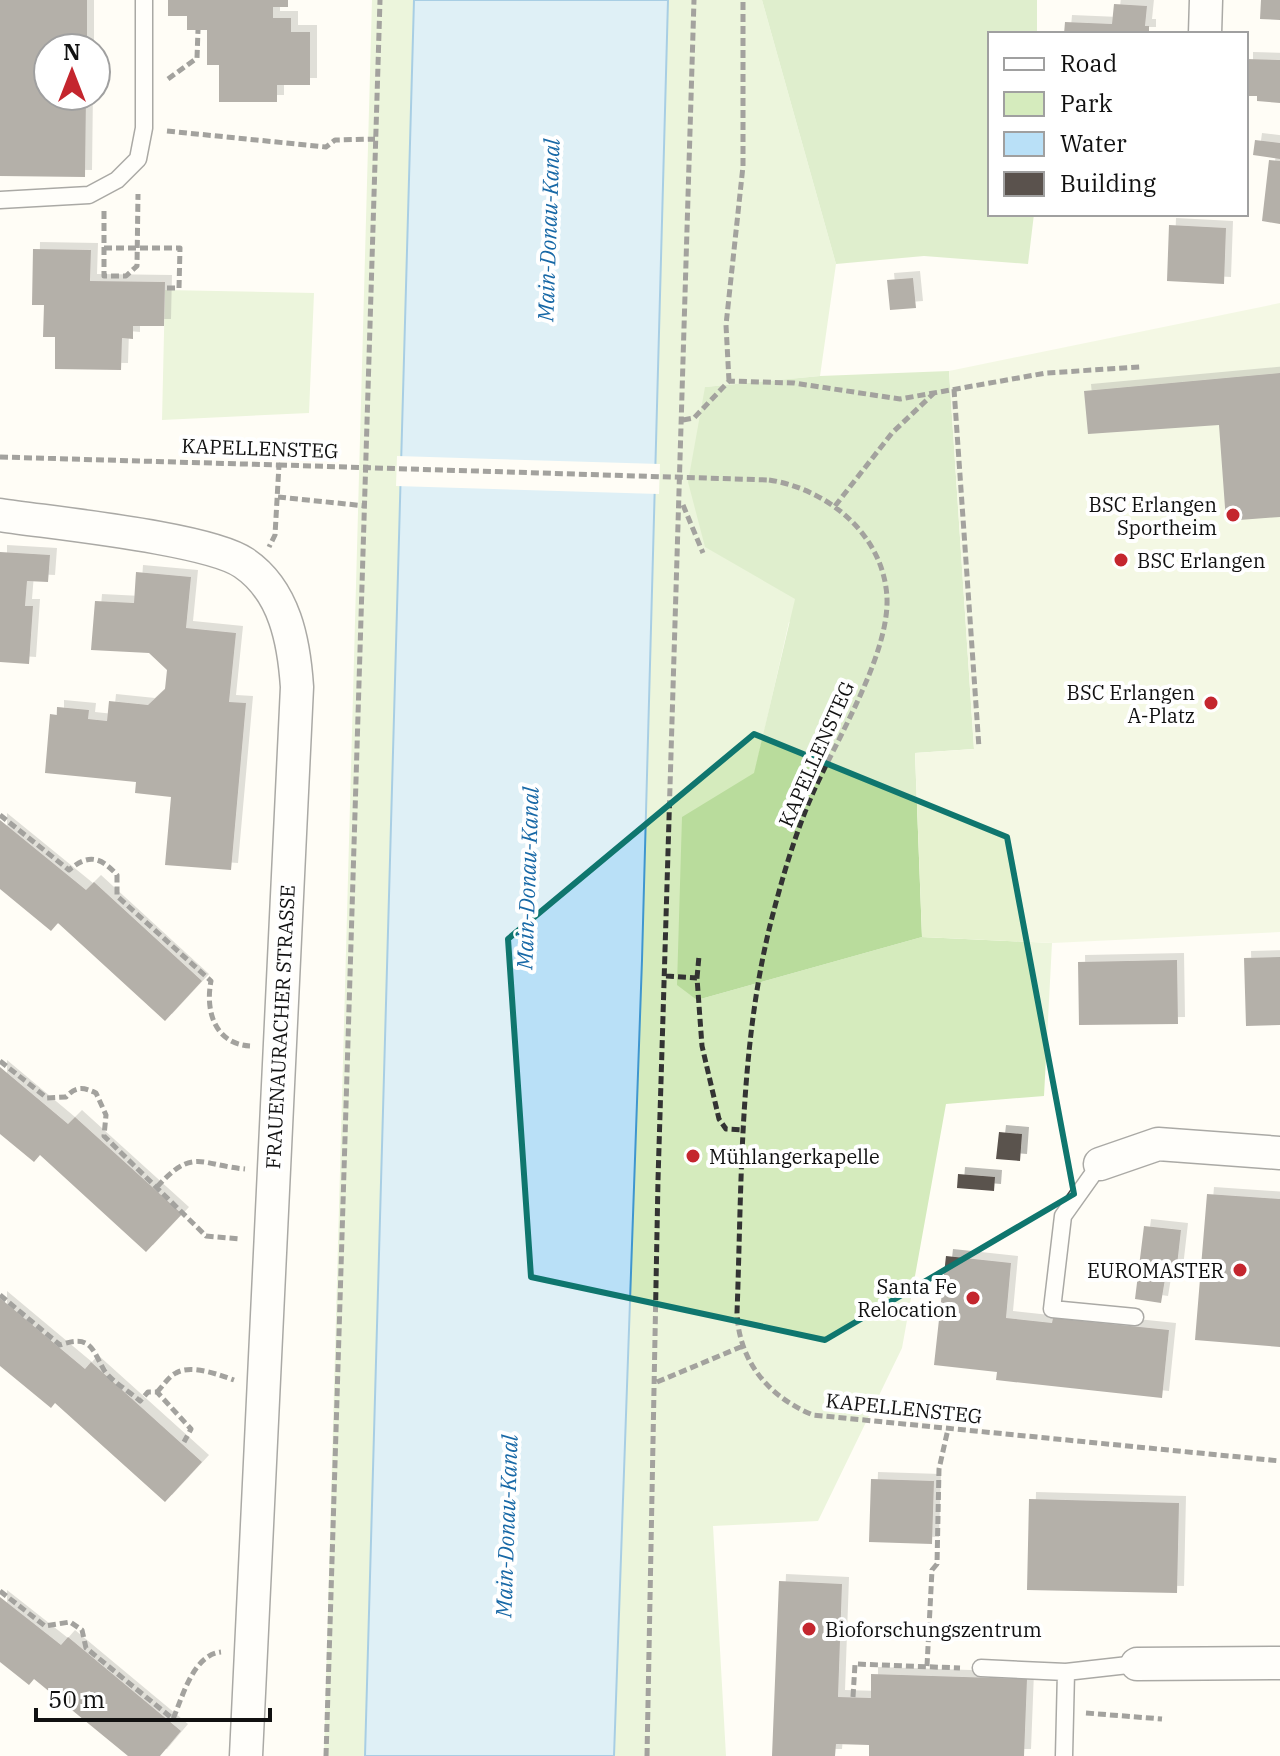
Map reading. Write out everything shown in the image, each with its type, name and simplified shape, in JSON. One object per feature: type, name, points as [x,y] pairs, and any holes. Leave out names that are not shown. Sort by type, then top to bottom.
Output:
[{"type":"street","points":[[1205,32],[1206,0]]},
{"type":"street","name":"FRAUENAURACHER STRASSE","points":[[0,515],[230,555],[261,580],[282,612],[294,644],[297,687],[246,1756]]},
{"type":"street","points":[[1100,1164],[1158,1144],[1280,1153]]},
{"type":"street","points":[[1137,1664],[1280,1663]]},
{"type":"lane","points":[[0,200],[74,197],[104,190],[138,159],[144,128],[144,0]]},
{"type":"lane","points":[[1100,1164],[1063,1216],[1052,1309],[1135,1317]]},
{"type":"lane","points":[[981,1668],[1066,1672],[1137,1664]]},
{"type":"lane","points":[[1064,1756],[1066,1672]]},
{"type":"path","points":[[326,1756],[380,0]]},
{"type":"path","points":[[647,1756],[657,1382],[658,1180],[694,0]]},
{"type":"path","points":[[683,420],[694,418],[729,381],[726,325],[743,166],[743,0]]},
{"type":"path","points":[[144,96],[197,58],[198,30]]},
{"type":"path","points":[[144,128],[326,147],[335,140],[375,139]]},
{"type":"path","points":[[104,190],[104,276],[126,276],[137,266],[138,159]]},
{"type":"path","points":[[104,248],[180,248],[179,288],[165,288]]},
{"type":"path","points":[[729,381],[794,383],[875,398],[900,399],[1046,373],[1140,367]]},
{"type":"path","points":[[954,389],[979,748]]},
{"type":"path","points":[[835,506],[892,433],[934,393]]},
{"type":"path","name":"KAPELLENSTEG","points":[[0,457],[769,480],[799,487],[835,506],[868,541],[883,570],[885,620],[864,685],[811,797],[773,913],[755,1005],[744,1130],[737,1313],[743,1346],[764,1383],[796,1408],[832,1418],[1280,1461]]},
{"type":"path","points":[[277,509],[279,465]]},
{"type":"path","points":[[278,497],[366,506]]},
{"type":"path","points":[[681,501],[703,553]]},
{"type":"path","points":[[0,815],[69,870],[83,859],[94,858],[107,864],[117,875],[117,896],[211,981],[209,1014],[219,1030],[238,1045],[279,1048]]},
{"type":"path","points":[[699,956],[697,978],[702,1046],[719,1119],[726,1129],[744,1130]]},
{"type":"path","points":[[666,976],[697,978]]},
{"type":"path","points":[[0,1061],[47,1098],[66,1097],[74,1089],[84,1088],[96,1093],[106,1115],[104,1136],[206,1236],[223,1238]]},
{"type":"path","points":[[157,1187],[175,1167],[190,1162],[274,1171]]},
{"type":"path","points":[[0,1295],[60,1345],[83,1342],[94,1348],[105,1371],[140,1401],[148,1392],[157,1392],[176,1373],[187,1371],[223,1374],[231,1380],[264,1381]]},
{"type":"path","points":[[657,1382],[743,1346]]},
{"type":"path","points":[[157,1392],[191,1429],[184,1442]]},
{"type":"path","points":[[927,1666],[932,1570],[937,1564],[939,1469],[948,1429]]},
{"type":"path","points":[[0,1591],[45,1626],[70,1622],[82,1630],[86,1648],[173,1719],[197,1666],[206,1657],[217,1652],[251,1653]]},
{"type":"path","points":[[853,1697],[855,1664],[981,1668]]},
{"type":"path","points":[[1065,1712],[1162,1719]]},
{"type":"highlighted area","points":[[754,734],[1007,837],[1074,1194],[825,1340],[531,1277],[508,939]]},
{"type":"green space","points":[[372,0],[414,0],[365,1756],[324,1756]]},
{"type":"green space","points":[[668,0],[762,0],[836,264],[820,376],[705,387],[795,572],[805,616],[789,622],[713,956],[697,1000],[922,937],[1052,943],[1044,1096],[946,1104],[902,1348],[818,1521],[713,1526],[726,1756],[614,1756],[642,960]]},
{"type":"green space","points":[[762,0],[1037,0],[1037,32],[988,32],[988,216],[1034,216],[1028,264],[924,256],[836,264]]},
{"type":"green space","points":[[165,290],[314,293],[309,413],[162,420]]},
{"type":"green space","name":"BSC Erlangen","points":[[1280,303],[1280,932],[1053,943],[922,937],[915,753],[974,749],[949,371]]},
{"type":"green space","points":[[949,371],[974,749],[915,753],[922,937],[697,1000],[677,985],[682,817],[754,773],[795,599],[705,547],[688,482],[705,387],[820,376]]},
{"type":"water","name":"Main-Donau-Kanal","points":[[414,0],[668,0],[642,960],[614,1756],[365,1756]]},
{"type":"pier","points":[[397,456],[660,464],[659,494],[396,486]]},
{"type":"building","points":[[0,0],[87,0],[87,32],[32,32],[32,112],[86,112],[85,177],[0,176]]},
{"type":"building","points":[[168,0],[288,0],[288,7],[273,7],[273,18],[291,18],[291,32],[310,32],[310,85],[277,85],[277,102],[219,102],[219,65],[207,65],[207,30],[187,30],[187,16],[168,16]]},
{"type":"building","points":[[1261,0],[1280,0],[1280,20],[1260,19]]},
{"type":"building","points":[[1114,4],[1147,6],[1145,26],[1149,26],[1149,32],[1064,32],[1065,22],[1112,24]]},
{"type":"building","points":[[1248,59],[1280,60],[1280,103],[1257,101],[1257,96],[1248,96]]},
{"type":"building","points":[[1255,140],[1280,143],[1280,159],[1253,155]]},
{"type":"building","points":[[1269,160],[1280,161],[1280,224],[1262,221]]},
{"type":"building","points":[[1169,225],[1226,228],[1224,284],[1167,281]]},
{"type":"building","points":[[33,249],[91,250],[90,281],[165,282],[164,326],[133,326],[133,339],[122,338],[121,370],[55,369],[55,337],[43,337],[44,305],[32,305]]},
{"type":"building","points":[[913,278],[916,308],[890,310],[887,280]]},
{"type":"building","points":[[1280,373],[1280,517],[1226,521],[1219,425],[1088,434],[1084,391]]},
{"type":"building","points":[[0,552],[50,555],[48,582],[27,581],[25,606],[33,606],[29,664],[0,662]]},
{"type":"building","points":[[136,572],[191,577],[186,628],[236,633],[229,702],[246,703],[231,870],[165,865],[171,797],[135,793],[136,782],[45,773],[50,714],[57,715],[57,707],[89,710],[88,719],[107,721],[109,701],[148,705],[165,689],[167,670],[149,653],[91,650],[95,601],[134,603]]},
{"type":"building","points":[[0,820],[86,890],[94,882],[202,981],[165,1021],[58,923],[51,931],[0,889]]},
{"type":"building","points":[[1280,957],[1280,1025],[1246,1026],[1244,958]]},
{"type":"building","points":[[1177,960],[1178,1024],[1079,1025],[1078,962]]},
{"type":"building","points":[[0,1067],[68,1124],[75,1117],[182,1214],[146,1252],[40,1155],[34,1162],[0,1134]]},
{"type":"building","points":[[999,1132],[1022,1134],[1020,1161],[996,1159]]},
{"type":"building","points":[[958,1174],[995,1177],[994,1191],[957,1188]]},
{"type":"building","name":"EUROMASTER","points":[[1207,1194],[1280,1199],[1280,1347],[1195,1340]]},
{"type":"building","points":[[1144,1226],[1181,1230],[1176,1274],[1166,1273],[1161,1303],[1135,1299]]},
{"type":"building","points":[[946,1256],[1011,1263],[1006,1318],[1052,1323],[1053,1318],[1169,1330],[1162,1398],[996,1380],[997,1372],[934,1365]]},
{"type":"building","points":[[0,1298],[85,1369],[91,1362],[202,1462],[165,1502],[55,1403],[51,1408],[0,1366]]},
{"type":"building","points":[[871,1479],[934,1481],[932,1544],[869,1542]]},
{"type":"building","points":[[1029,1499],[1179,1503],[1177,1593],[1027,1590]]},
{"type":"building","name":"Bioforschungszentrum","points":[[779,1581],[842,1584],[838,1697],[871,1698],[871,1674],[1027,1679],[1024,1756],[869,1756],[869,1745],[836,1744],[835,1756],[772,1756]]},
{"type":"building","points":[[0,1597],[61,1645],[68,1637],[181,1731],[160,1756],[128,1756],[34,1679],[29,1685],[0,1662]]},
{"type":"place","name":"BSC Erlangen Sportheim","points":[[1233,515]]},
{"type":"place","name":"BSC Erlangen","points":[[1121,560]]},
{"type":"place","name":"BSC Erlangen A-Platz","points":[[1211,703]]},
{"type":"place","name":"Mühlangerkapelle","points":[[693,1156]]},
{"type":"place","name":"EUROMASTER","points":[[1240,1270]]},
{"type":"place","name":"Santa Fe Relocation","points":[[973,1298]]},
{"type":"place","name":"Bioforschungszentrum","points":[[809,1629]]}]
